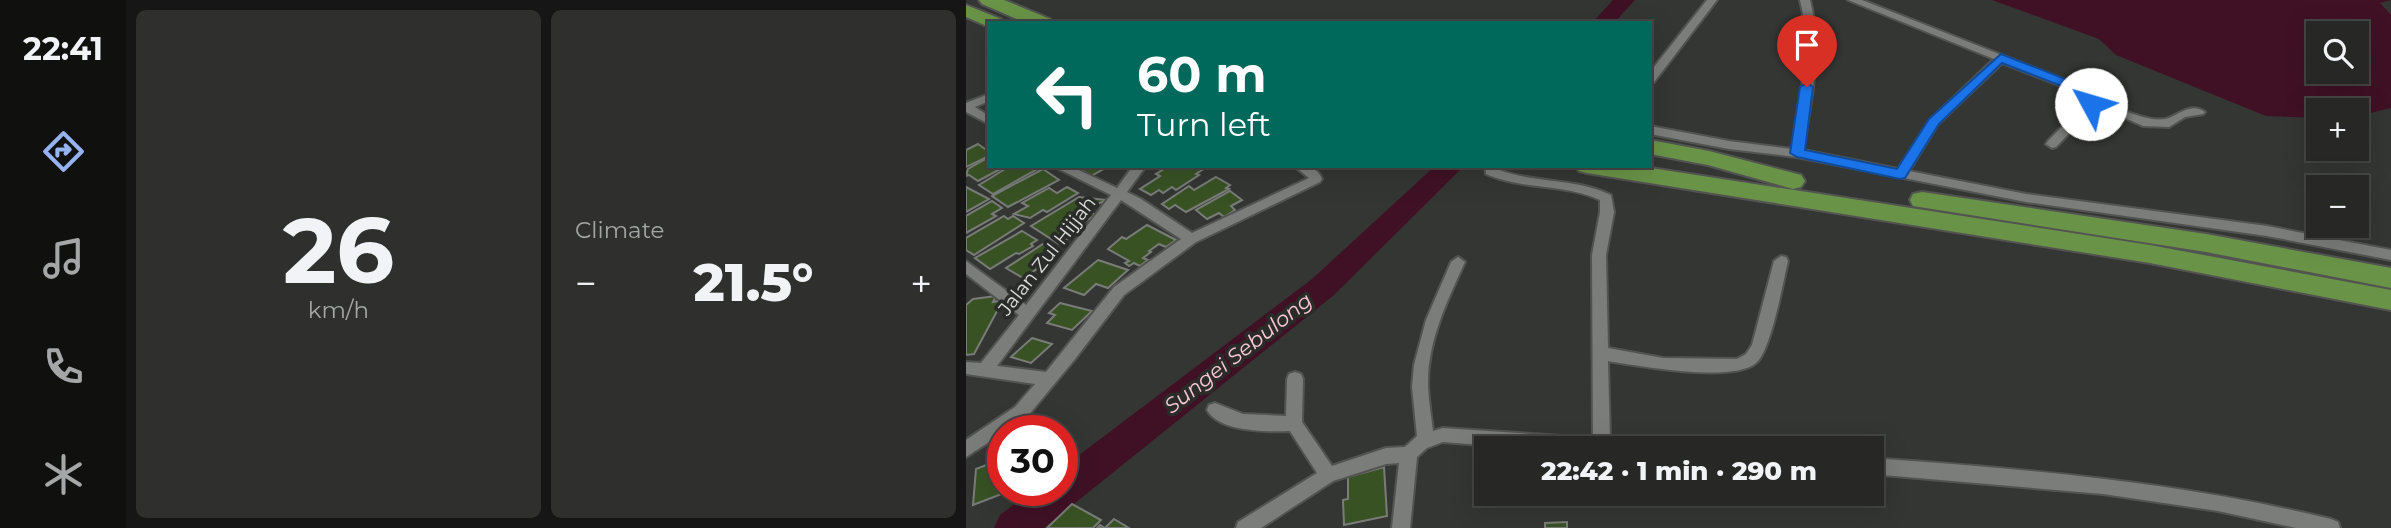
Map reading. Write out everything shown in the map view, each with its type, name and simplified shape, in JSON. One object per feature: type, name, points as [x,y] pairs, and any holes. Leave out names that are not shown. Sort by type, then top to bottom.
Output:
[{"type":"highway","points":[[988,0],[1038,21]]},
{"type":"highway","points":[[966,10],[990,21]]},
{"type":"highway","points":[[1652,148],[1709,158],[1793,181]]},
{"type":"highway","points":[[1652,159],[2145,234],[2210,255],[2391,300]]},
{"type":"highway","points":[[1598,168],[2145,234]]},
{"type":"highway","points":[[2210,255],[2391,278]]},
{"type":"street","points":[[1652,77],[1712,0]]},
{"type":"street","points":[[1797,153],[1803,102],[1810,72],[1811,17],[1805,0]]},
{"type":"street","points":[[1853,0],[2081,90],[2091,98],[2143,122],[2169,123],[2182,114],[2199,112]]},
{"type":"street","points":[[1900,175],[1934,122],[2001,58]]},
{"type":"street","points":[[966,107],[987,98]]},
{"type":"street","points":[[2052,144],[2091,104],[2091,98]]},
{"type":"street","points":[[966,107],[987,120]]},
{"type":"street","points":[[1652,130],[1729,145],[1797,153],[2026,198],[2145,234],[2181,219],[2267,231],[2391,255]]},
{"type":"street","points":[[1063,168],[1155,214],[1191,239]]},
{"type":"street","name":"Jalan Zul Hijjah","points":[[985,370],[1138,168]]},
{"type":"street","points":[[966,449],[1021,412],[1119,291],[1191,239],[1315,179],[1315,176],[1303,168]]},
{"type":"street","points":[[1491,168],[1490,171],[1504,178],[1591,189],[1606,198],[1607,212],[1599,255],[1602,436]]},
{"type":"street","points":[[1601,353],[1662,364],[1738,365],[1752,358],[1759,346],[1781,261]]},
{"type":"street","points":[[1426,439],[1420,381],[1424,354],[1438,304],[1458,262]]},
{"type":"street","points":[[966,266],[1027,313]]},
{"type":"street","points":[[966,368],[1049,379]]},
{"type":"street","points":[[1295,379],[1294,423],[1328,475]]},
{"type":"street","points":[[1215,411],[1231,421],[1254,425],[1294,423]]},
{"type":"street","points":[[1245,528],[1328,475],[1386,456],[1409,454],[1426,439],[1443,435],[1474,437]]},
{"type":"street","points":[[1401,528],[1409,454]]},
{"type":"street","points":[[1884,467],[2015,476],[2164,493],[2331,528]]},
{"type":"shaded area","points":[[1992,0],[2391,0],[2380,3],[2391,15],[2391,108],[2369,114],[2369,98],[2306,98],[2306,118],[2266,116],[2116,55],[2099,39]]},
{"type":"building","points":[[978,144],[985,149],[987,148],[987,157],[966,167],[966,150]]},
{"type":"building","points":[[987,158],[987,168],[1002,168],[978,181],[966,176],[968,169]]},
{"type":"building","points":[[1007,168],[1039,168],[993,194],[979,185]]},
{"type":"building","points":[[1078,168],[1105,168],[1091,176]]},
{"type":"building","points":[[1166,168],[1202,170],[1196,174],[1199,175],[1176,190],[1172,187],[1163,193],[1159,190],[1151,195],[1140,189],[1160,176],[1156,174]]},
{"type":"building","points":[[1043,169],[1059,180],[1008,207],[992,196]]},
{"type":"building","points":[[1216,177],[1230,185],[1226,188],[1229,189],[1186,212],[1175,205],[1169,209],[1162,204],[1189,186],[1194,190]]},
{"type":"building","points":[[966,187],[989,199],[966,212]]},
{"type":"building","points":[[1067,187],[1078,193],[1047,212],[1043,210],[1030,218],[1014,214],[1028,206],[1022,203],[1049,188],[1057,193]]},
{"type":"building","points":[[1230,191],[1242,200],[1231,206],[1235,210],[1224,217],[1219,213],[1207,219],[1196,210]]},
{"type":"building","points":[[1079,197],[1107,200],[1086,209],[1095,215],[1080,225],[1086,228],[1059,244],[1031,226]]},
{"type":"building","points":[[992,201],[1002,208],[992,214],[996,216],[966,233],[966,216]]},
{"type":"building","points":[[1004,216],[1008,219],[1013,216],[1024,223],[974,255],[966,250],[966,238]]},
{"type":"building","points":[[1147,225],[1176,240],[1166,247],[1159,244],[1149,251],[1151,252],[1143,258],[1148,260],[1140,266],[1134,263],[1129,266],[1125,263],[1129,261],[1108,249],[1122,237],[1126,239]]},
{"type":"building","points":[[1022,231],[1037,240],[1031,244],[1033,246],[990,269],[975,258]]},
{"type":"building","points":[[1043,244],[1056,252],[1050,256],[1054,258],[1023,278],[1006,268]]},
{"type":"building","points":[[1098,260],[1128,270],[1108,288],[1096,284],[1084,295],[1064,288]]},
{"type":"building","points":[[996,296],[993,302],[1003,300],[974,354],[966,355],[966,305],[973,299]]},
{"type":"building","points":[[1060,303],[1092,311],[1072,330],[1047,323],[1055,315],[1049,313]]},
{"type":"building","points":[[1032,338],[1052,344],[1031,363],[1011,357]]},
{"type":"building","points":[[987,465],[987,500],[973,505],[976,469]]},
{"type":"building","points":[[1384,467],[1387,516],[1344,525],[1343,500],[1348,499],[1348,477]]},
{"type":"building","points":[[1070,506],[1076,506],[1101,520],[1093,528],[1047,528]]},
{"type":"building","points":[[1114,519],[1129,528],[1105,528]]},
{"type":"building","points":[[1567,522],[1567,528],[1545,528],[1545,523]]},
{"type":"waterway","name":"Sungei Sebulong","points":[[1604,21],[1625,0]]},
{"type":"waterway","name":"Sungei Sebulong","points":[[1014,528],[1323,287],[1449,168]]},
{"type":"route","points":[[1807,87],[1797,153],[1900,175],[1934,122],[2001,58],[2081,90],[2091,98],[2091,104]]}]
